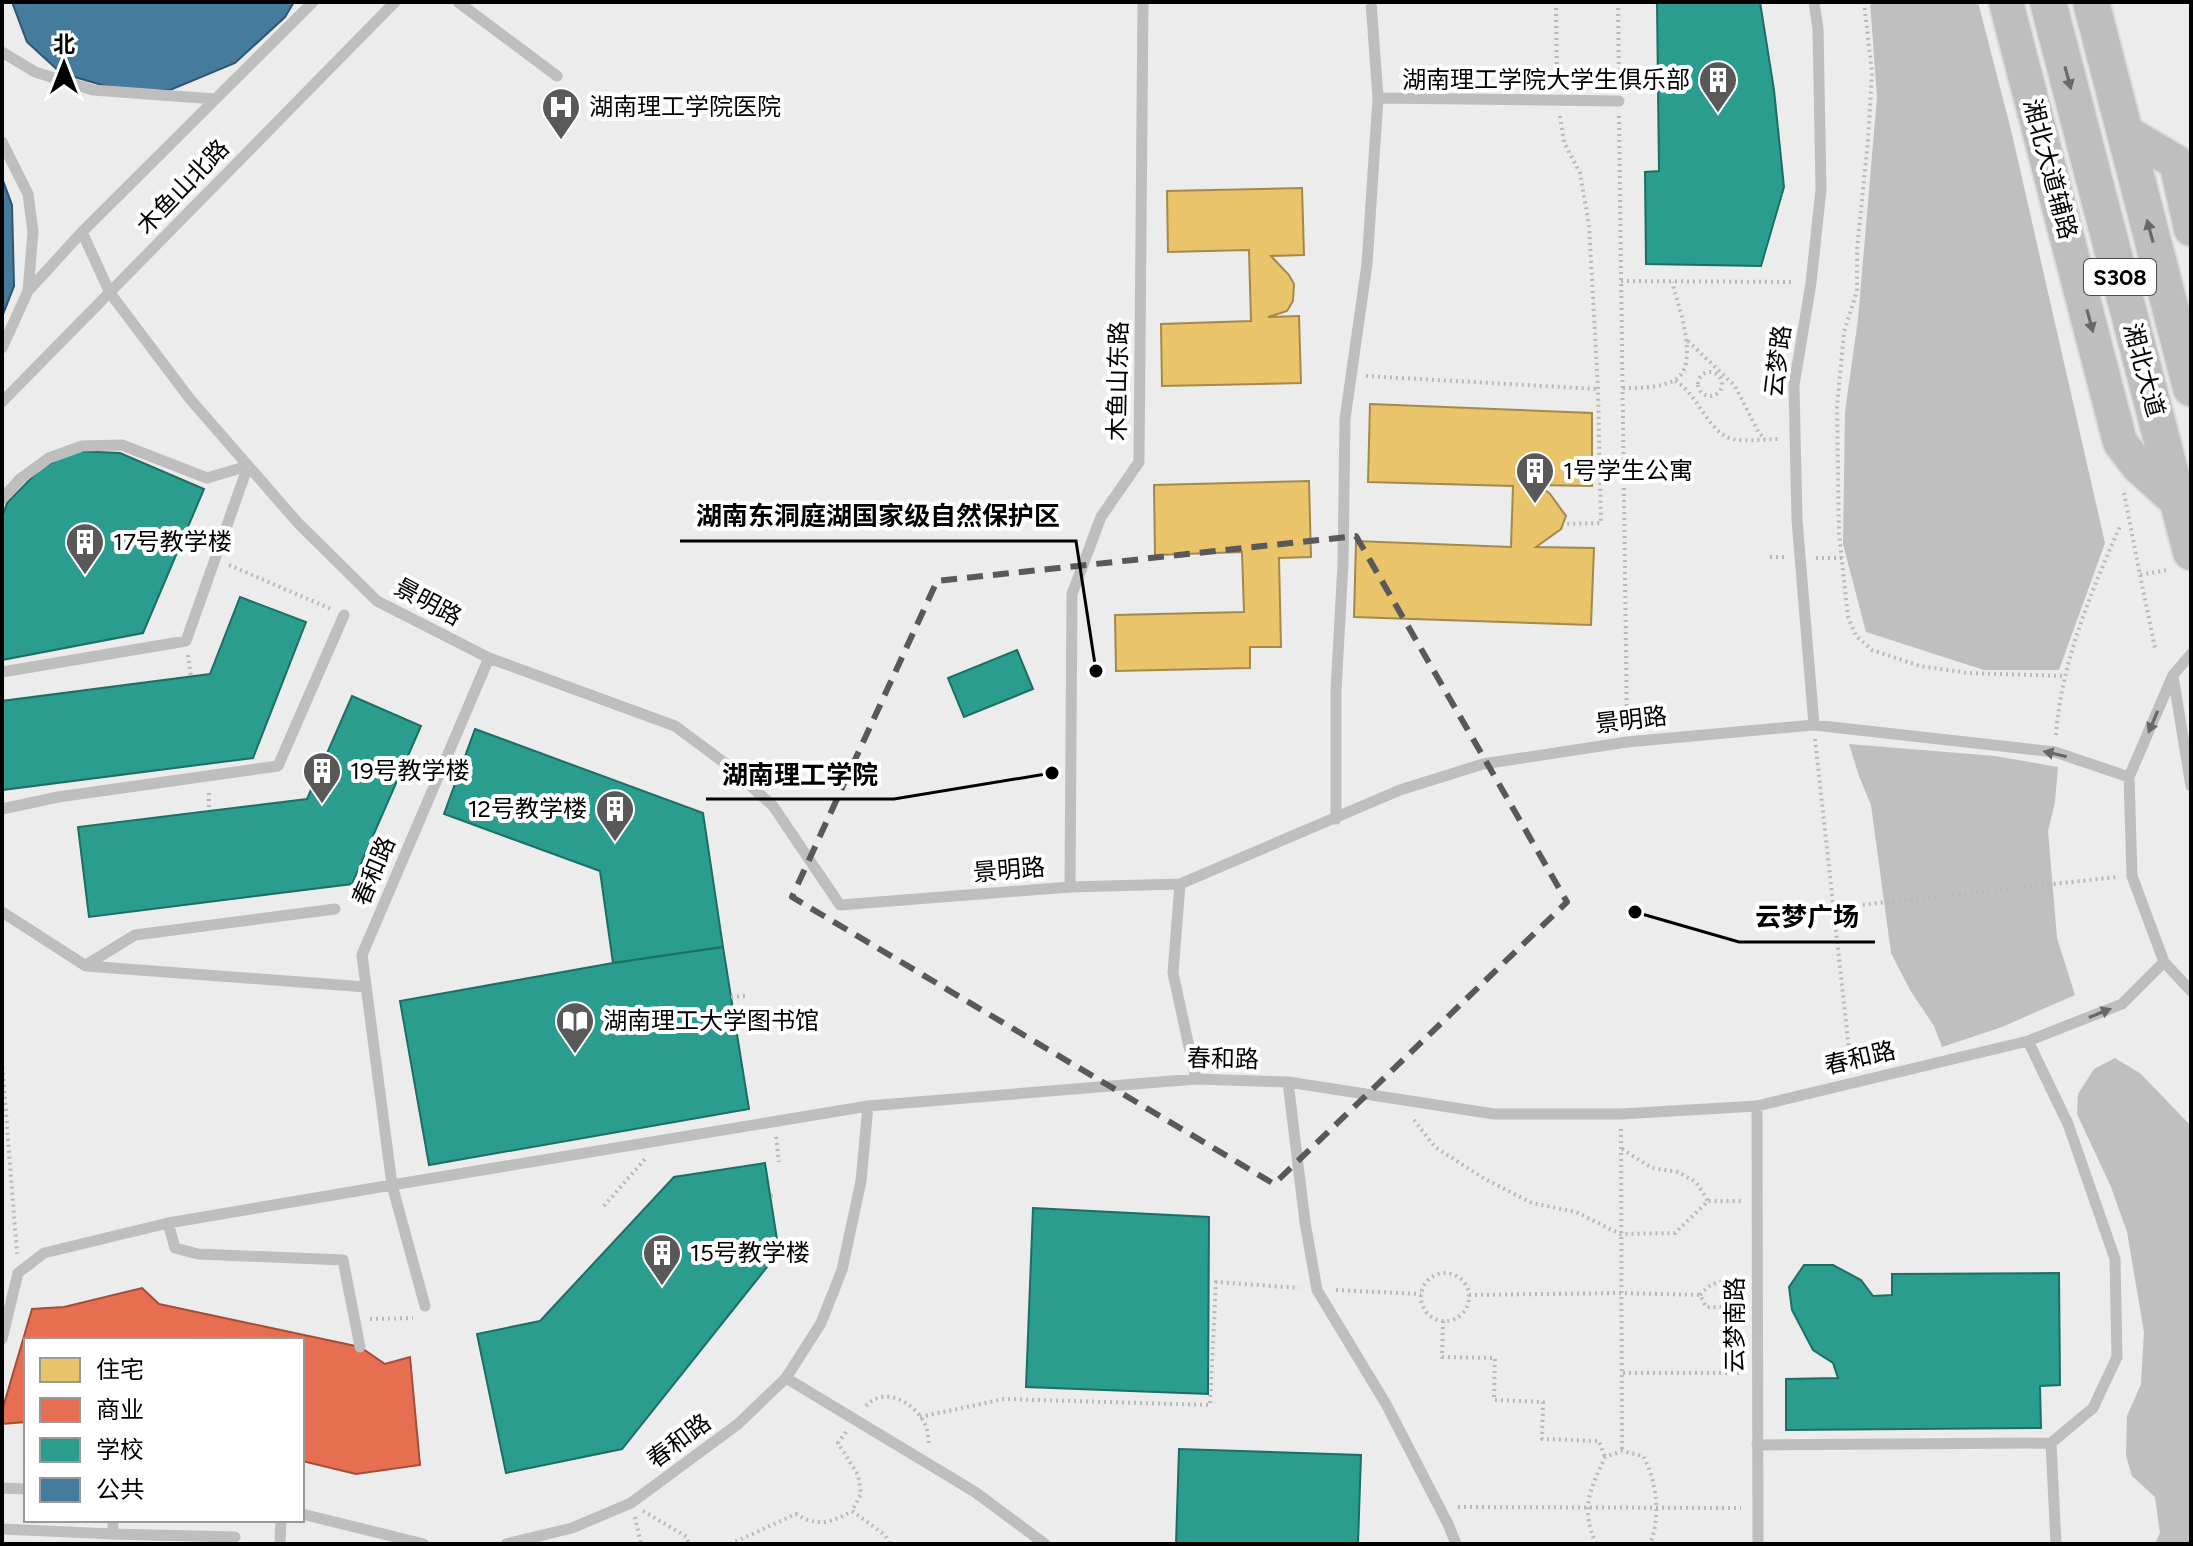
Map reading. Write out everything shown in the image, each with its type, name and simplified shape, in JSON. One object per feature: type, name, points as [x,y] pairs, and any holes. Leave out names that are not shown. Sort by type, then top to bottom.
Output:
[{"type":"highway","name":"湘北大道","points":[[2048,2],[2178,502],[2185,560]]},
{"type":"highway","name":"湘北大道","points":[[2091,2],[2191,388]]},
{"type":"main road","name":"湘北大道辅路","points":[[2006,2],[2120,442],[2138,466],[2178,502]]},
{"type":"main road","points":[[2125,132],[2176,162],[2191,229]]},
{"type":"lane","points":[[2,348],[28,291],[82,232],[313,2]]},
{"type":"lane","name":"木鱼山北路","points":[[2,402],[395,2]]},
{"type":"lane","points":[[458,2],[557,76]]},
{"type":"lane","name":"木鱼山东路","points":[[1070,887],[1072,594],[1101,517],[1139,462],[1143,2]]},
{"type":"lane","points":[[1336,819],[1336,690],[1343,564],[1345,419],[1367,264],[1378,98],[1371,2]]},
{"type":"lane","name":"云梦路","points":[[1814,2],[1818,29],[1821,189],[1811,283],[1794,385],[1800,558],[1814,725]]},
{"type":"lane","points":[[2,52],[35,72],[93,90],[215,99]]},
{"type":"lane","points":[[1378,98],[1619,101]]},
{"type":"lane","points":[[2,142],[28,194],[33,232],[28,291]]},
{"type":"lane","name":"景明路","points":[[82,232],[110,293],[190,399],[298,523],[377,601],[489,658],[675,726],[726,764],[773,806],[840,905],[1070,887],[1180,884],[1400,790],[1483,764],[1627,742],[1814,725],[2055,752],[2129,777]]},
{"type":"lane","points":[[2,499],[20,479],[49,458],[82,446],[122,445],[207,478],[248,466]]},
{"type":"lane","points":[[2,672],[186,641],[248,466]]},
{"type":"lane","points":[[2,809],[58,797],[278,766],[344,615]]},
{"type":"lane","points":[[2191,654],[2173,675],[2129,777],[2132,876],[2164,962],[2191,991]]},
{"type":"lane","name":"春和路","points":[[425,1306],[392,1185],[362,955],[489,658]]},
{"type":"lane","points":[[2173,675],[2191,786]]},
{"type":"lane","points":[[1180,884],[1173,973],[1196,1079]]},
{"type":"lane","points":[[86,966],[135,935],[335,909]]},
{"type":"lane","points":[[2,912],[86,966],[366,987]]},
{"type":"lane","name":"春和路","points":[[506,1544],[572,1528],[631,1503],[738,1424],[786,1378],[821,1323],[842,1270],[861,1181],[868,1106],[1196,1079],[1288,1082],[1494,1114],[1621,1114],[1757,1106],[2028,1041],[2122,1004],[2164,962]]},
{"type":"lane","points":[[1757,1445],[2051,1443],[2093,1408],[2117,1357],[2115,1259],[2068,1124],[2028,1041]]},
{"type":"lane","points":[[1288,1082],[1305,1222],[1317,1290],[1386,1404],[1456,1544]]},
{"type":"lane","points":[[2,1339],[18,1273],[44,1253],[168,1223],[868,1106]]},
{"type":"lane","name":"云梦南路","points":[[1757,1106],[1758,1544]]},
{"type":"lane","points":[[168,1223],[175,1248],[198,1254],[343,1260],[360,1347]]},
{"type":"lane","points":[[786,1378],[975,1492],[1045,1544]]},
{"type":"lane","points":[[2051,1443],[2056,1544]]},
{"type":"lane","points":[[2,1488],[24,1489]]},
{"type":"lane","points":[[304,1514],[424,1544]]},
{"type":"lane","points":[[113,1522],[113,1534]]},
{"type":"lane","points":[[280,1544],[281,1522]]},
{"type":"lane","points":[[2,1529],[235,1537]]},
{"type":"path","points":[[1556,2],[1557,100],[1564,142],[1580,173],[1589,225],[1601,523],[1563,524]]},
{"type":"path","points":[[1618,2],[1627,742]]},
{"type":"path","points":[[1864,2],[1872,73],[1868,141],[1857,249],[1857,291],[1844,332],[1837,407],[1839,534],[1848,617],[1856,636],[1872,650],[1920,666],[1968,673],[2066,676]]},
{"type":"path","points":[[1621,281],[1811,283]]},
{"type":"path","points":[[1623,388],[1675,381],[1684,371],[1688,348],[1672,282]]},
{"type":"path","points":[[1686,339],[1735,386],[1765,439]]},
{"type":"path","points":[[1713,373],[1722,376],[1718,393],[1707,396],[1700,391],[1698,384],[1702,375],[1713,373]]},
{"type":"path","points":[[1352,375],[1598,389]]},
{"type":"path","points":[[1675,381],[1685,386],[1719,432],[1731,439],[1795,439]]},
{"type":"path","points":[[1693,397],[1700,391]]},
{"type":"path","points":[[2124,491],[2155,648]]},
{"type":"path","points":[[2055,752],[2066,676],[2097,579],[2121,524]]},
{"type":"path","points":[[1800,558],[1842,558]]},
{"type":"path","points":[[216,559],[344,615]]},
{"type":"path","points":[[2140,575],[2185,560]]},
{"type":"path","points":[[1814,725],[1852,1083]]},
{"type":"path","points":[[1833,908],[2132,876]]},
{"type":"path","points":[[731,997],[746,996]]},
{"type":"path","points":[[2,1061],[18,1273]]},
{"type":"path","points":[[1398,1099],[1435,1147],[1485,1179],[1532,1203],[1576,1212],[1620,1234],[1675,1233],[1708,1201],[1757,1201]]},
{"type":"path","points":[[1621,1114],[1622,1451]]},
{"type":"path","points":[[774,1128],[779,1162]]},
{"type":"path","points":[[604,1206],[662,1139]]},
{"type":"path","points":[[1621,1149],[1652,1168],[1678,1172],[1696,1182],[1708,1201]]},
{"type":"path","points":[[1443,1273],[1459,1277],[1468,1289],[1468,1305],[1464,1312],[1443,1321],[1429,1314],[1421,1294],[1429,1279],[1443,1273]]},
{"type":"path","points":[[1469,1295],[1700,1295],[1716,1281],[1757,1282]]},
{"type":"path","points":[[920,1417],[1004,1399],[1210,1405],[1216,1282],[1421,1294]]},
{"type":"path","points":[[1700,1295],[1706,1307],[1757,1308]]},
{"type":"path","points":[[355,1319],[416,1318]]},
{"type":"path","points":[[1443,1321],[1442,1357],[1495,1358],[1494,1400],[1543,1402],[1542,1439],[1599,1441],[1605,1457]]},
{"type":"path","points":[[1623,1373],[1757,1373]]},
{"type":"path","points":[[730,1544],[796,1514],[808,1522],[833,1522],[852,1511],[861,1494],[858,1475],[838,1443],[869,1401],[888,1395],[913,1405],[927,1426],[930,1449],[926,1462]]},
{"type":"path","points":[[1596,1544],[1586,1507],[1591,1487],[1605,1457],[1622,1451],[1643,1456],[1650,1469],[1655,1507],[1654,1535],[1650,1544]]},
{"type":"path","points":[[631,1503],[641,1544]]},
{"type":"path","points":[[631,1503],[687,1537],[689,1544]]},
{"type":"path","points":[[1439,1506],[1758,1508]]},
{"type":"path","points":[[852,1511],[885,1535],[890,1544]]},
{"type":"highlighted area","points":[[1356,536],[1567,902],[1274,1184],[792,897],[937,581]]},
{"type":"shaded area","points":[[2,2],[2191,2],[2191,1544],[2,1544]]},
{"type":"shaded area","points":[[1870,2],[1978,2],[2012,134],[2105,543],[2059,670],[1984,670],[1866,632],[1843,544],[1845,412],[1858,319],[1877,97]]},
{"type":"shaded area","points":[[1849,744],[1995,756],[2058,767],[2055,802],[2048,831],[2057,938],[2075,995],[2002,1027],[1942,1047],[1934,1026],[1910,990],[1891,953],[1871,805]]},
{"type":"shaded area","points":[[2115,1058],[2141,1074],[2191,1126],[2191,1544],[2155,1544],[2160,1533],[2155,1497],[2132,1476],[2126,1456],[2127,1416],[2141,1384],[2144,1332],[2127,1232],[2111,1187],[2077,1114],[2078,1094],[2094,1069]]},
{"type":"building: 住宅","points":[[1302,188],[1304,255],[1271,256],[1294,284],[1293,301],[1287,311],[1268,317],[1299,316],[1301,383],[1162,386],[1161,324],[1251,321],[1249,250],[1168,252],[1167,191]]},
{"type":"building: 住宅","name":"1号学生公寓","points":[[1370,404],[1592,413],[1592,486],[1539,485],[1566,516],[1561,529],[1536,547],[1594,548],[1591,625],[1354,617],[1356,541],[1511,547],[1513,486],[1368,482]]},
{"type":"building: 住宅","points":[[1309,481],[1311,557],[1279,558],[1281,647],[1250,647],[1250,668],[1116,671],[1115,615],[1244,612],[1242,552],[1155,555],[1154,485]]},
{"type":"building: 商业","points":[[142,1288],[159,1304],[360,1347],[385,1364],[410,1357],[420,1465],[356,1474],[304,1461],[304,1338],[24,1338],[24,1422],[2,1424],[2,1411],[32,1309],[64,1307]]},
{"type":"building: 学校","name":"湖南理工学院大学生俱乐部","points":[[1657,2],[1760,2],[1774,90],[1784,187],[1761,266],[1646,264],[1645,172],[1659,171]]},
{"type":"building: 学校","name":"17号教学楼","points":[[73,451],[120,453],[204,489],[143,633],[2,660],[2,518],[7,503],[39,470]]},
{"type":"building: 学校","points":[[240,597],[306,622],[253,758],[2,790],[2,701],[210,674]]},
{"type":"building: 学校","points":[[1017,650],[1033,689],[964,717],[948,678]]},
{"type":"building: 学校","name":"19号教学楼","points":[[352,696],[421,726],[352,884],[89,917],[78,827],[307,799]]},
{"type":"building: 学校","name":"12号教学楼","points":[[475,729],[703,813],[723,947],[613,963],[600,871],[444,814]]},
{"type":"building: 学校","name":"湖南理工大学图书馆","points":[[723,947],[749,1109],[429,1165],[400,1001]]},
{"type":"building: 学校","name":"15号教学楼","points":[[765,1163],[779,1252],[622,1449],[506,1473],[477,1334],[540,1321],[674,1177]]},
{"type":"building: 学校","points":[[1033,1208],[1209,1217],[1208,1394],[1026,1387]]},
{"type":"building: 学校","points":[[1804,1265],[1833,1265],[1861,1280],[1873,1296],[1892,1295],[1892,1274],[2059,1273],[2060,1385],[2040,1386],[2041,1428],[1786,1430],[1786,1379],[1838,1378],[1833,1363],[1813,1350],[1792,1310],[1789,1287]]},
{"type":"building: 学校","points":[[1179,1449],[1361,1455],[1358,1544],[1176,1544]]},
{"type":"building: 公共","points":[[12,2],[294,2],[285,17],[235,63],[170,90],[119,90],[61,73],[27,42]]},
{"type":"building: 公共","points":[[2,178],[12,205],[14,286],[2,317]]},
{"type":"place","name":"湖南理工学院大学生俱乐部","points":[[1718,114]]},
{"type":"place","name":"湖南理工学院医院","points":[[561,141]]},
{"type":"place","name":"1号学生公寓","points":[[1535,505]]},
{"type":"place","name":"17号教学楼","points":[[85,576]]},
{"type":"place","name":"湖南东洞庭湖国家级自然保护区","points":[[1096,671]]},
{"type":"place","name":"湖南理工学院","points":[[1052,773]]},
{"type":"place","name":"19号教学楼","points":[[322,805]]},
{"type":"place","name":"12号教学楼","points":[[615,843]]},
{"type":"place","name":"云梦广场","points":[[1635,912]]},
{"type":"place","name":"湖南理工大学图书馆","points":[[575,1055]]},
{"type":"place","name":"15号教学楼","points":[[662,1287]]}]
